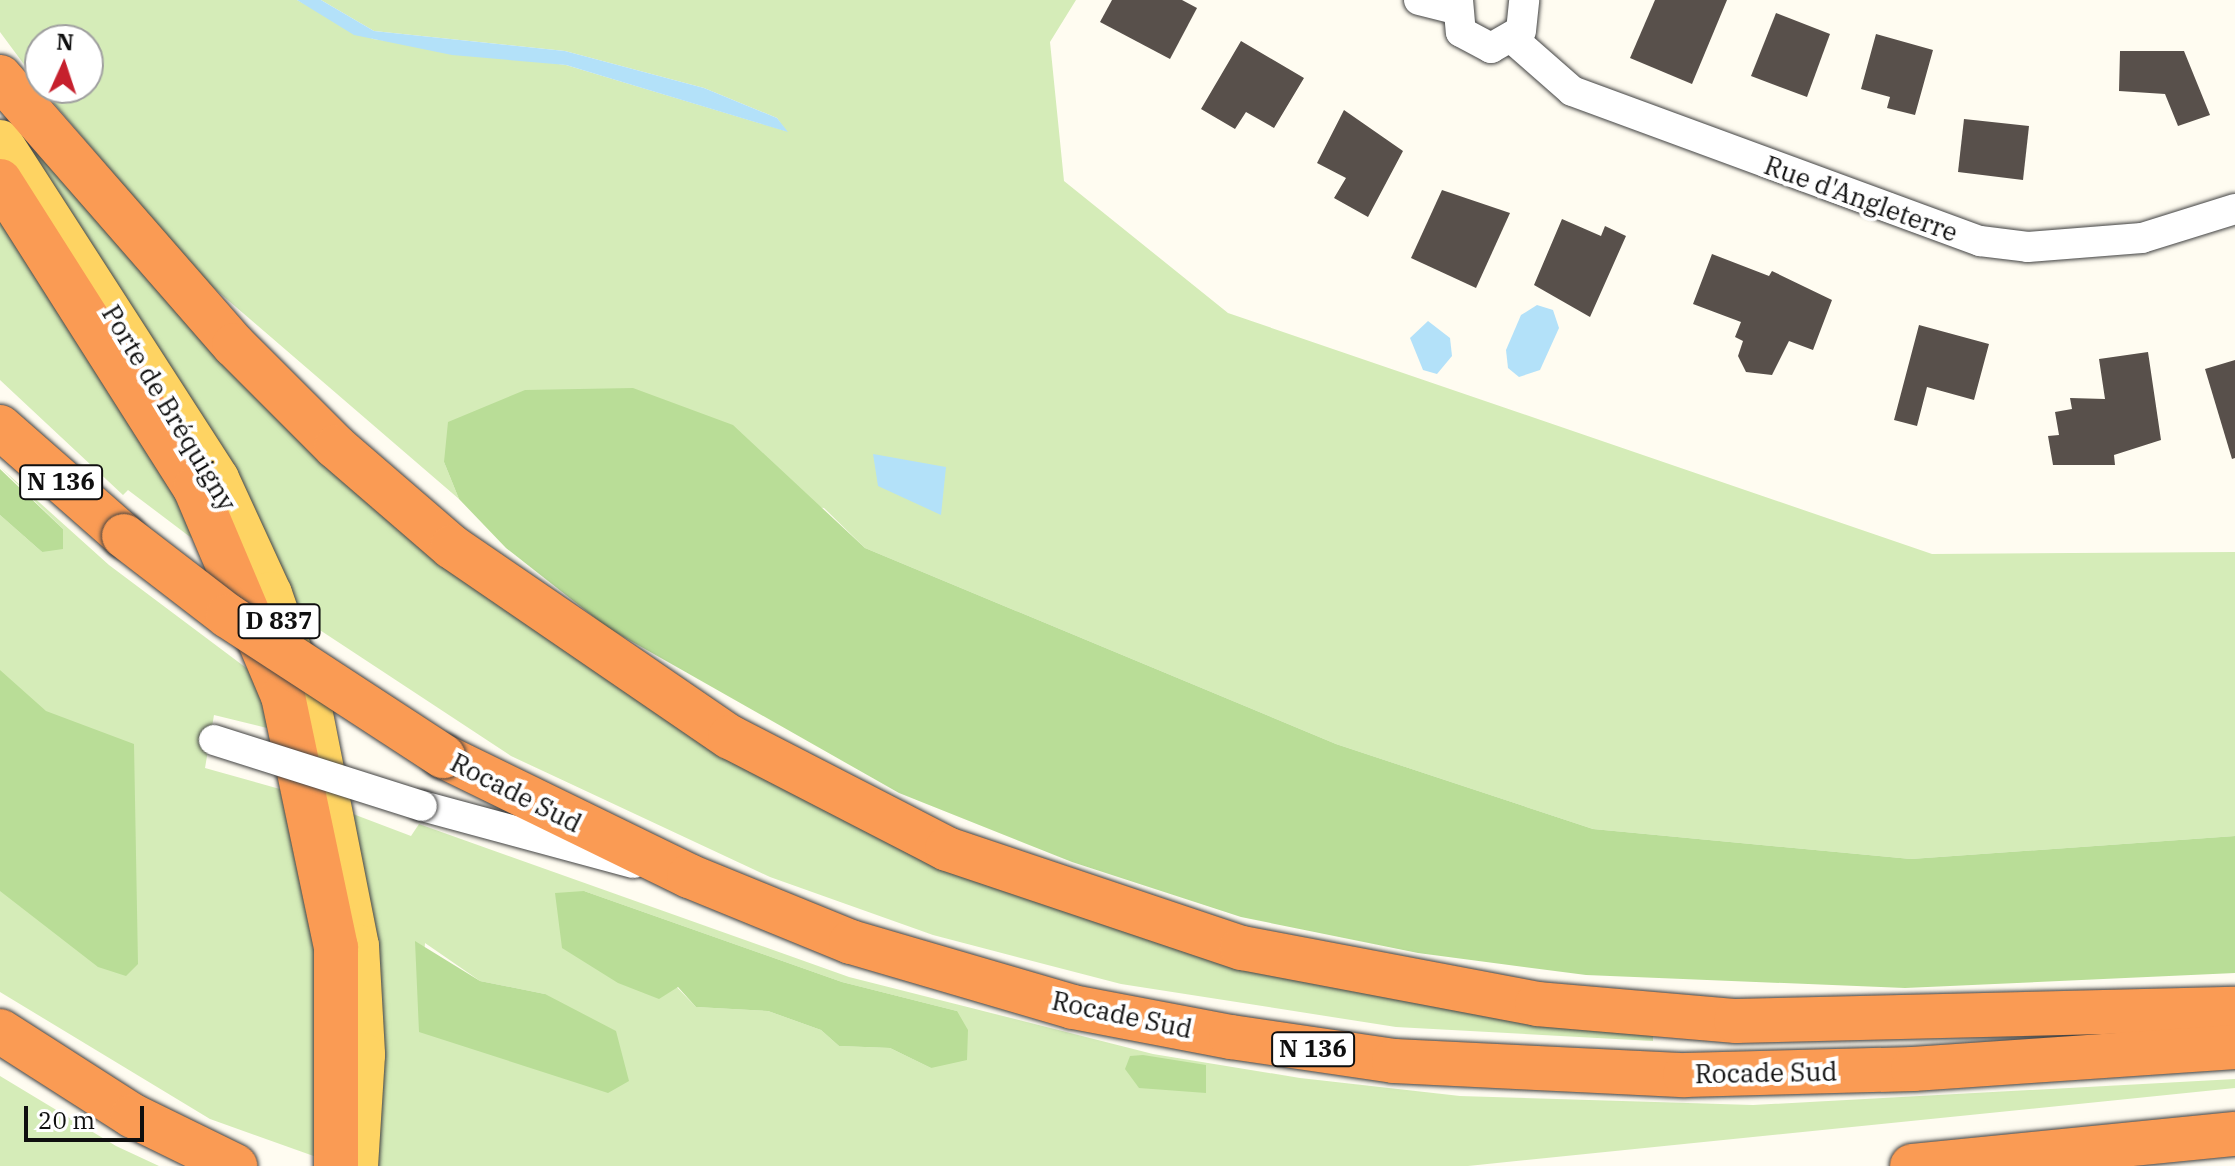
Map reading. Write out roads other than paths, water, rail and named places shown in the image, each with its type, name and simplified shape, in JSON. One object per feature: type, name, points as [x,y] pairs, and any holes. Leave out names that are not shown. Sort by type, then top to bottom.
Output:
[{"type":"highway","points":[[0,77],[244,355],[452,547],[730,737],[947,849],[1140,919],[1242,948],[1537,1004],[1736,1021],[2235,1009]]},
{"type":"highway","points":[[0,181],[195,488],[283,696],[336,947],[336,1166]]},
{"type":"highway","name":"Rocade Sud","points":[[0,427],[124,536],[241,625],[443,756],[689,876],[851,942],[1060,1004],[1394,1061],[1740,1075],[2235,1047]]},
{"type":"highway","points":[[0,1031],[133,1116],[235,1166]]},
{"type":"highway","points":[[1912,1166],[2235,1134]]},
{"type":"main road","name":"Porte de Bréquigny","points":[[0,142],[217,479],[305,695],[355,932],[363,1055],[356,1166]]},
{"type":"street","points":[[1419,0],[1457,4],[1469,41],[1491,48],[1514,40],[1525,21],[1524,0]]},
{"type":"street","name":"Rue d'Angleterre","points":[[1514,40],[1572,91],[1980,241],[2043,246],[2142,238],[2235,209]]},
{"type":"street","points":[[214,740],[422,806],[689,876]]},
{"type":"water","points":[[297,0],[321,0],[374,31],[565,51],[704,88],[777,118],[788,132],[566,65],[452,55],[354,35]]},
{"type":"water","points":[[1537,305],[1553,310],[1559,328],[1540,370],[1519,377],[1508,368],[1506,350],[1521,315]]},
{"type":"water","points":[[1428,321],[1450,338],[1452,356],[1437,374],[1423,370],[1410,338]]},
{"type":"water","points":[[873,454],[946,467],[941,515],[878,486]]}]
